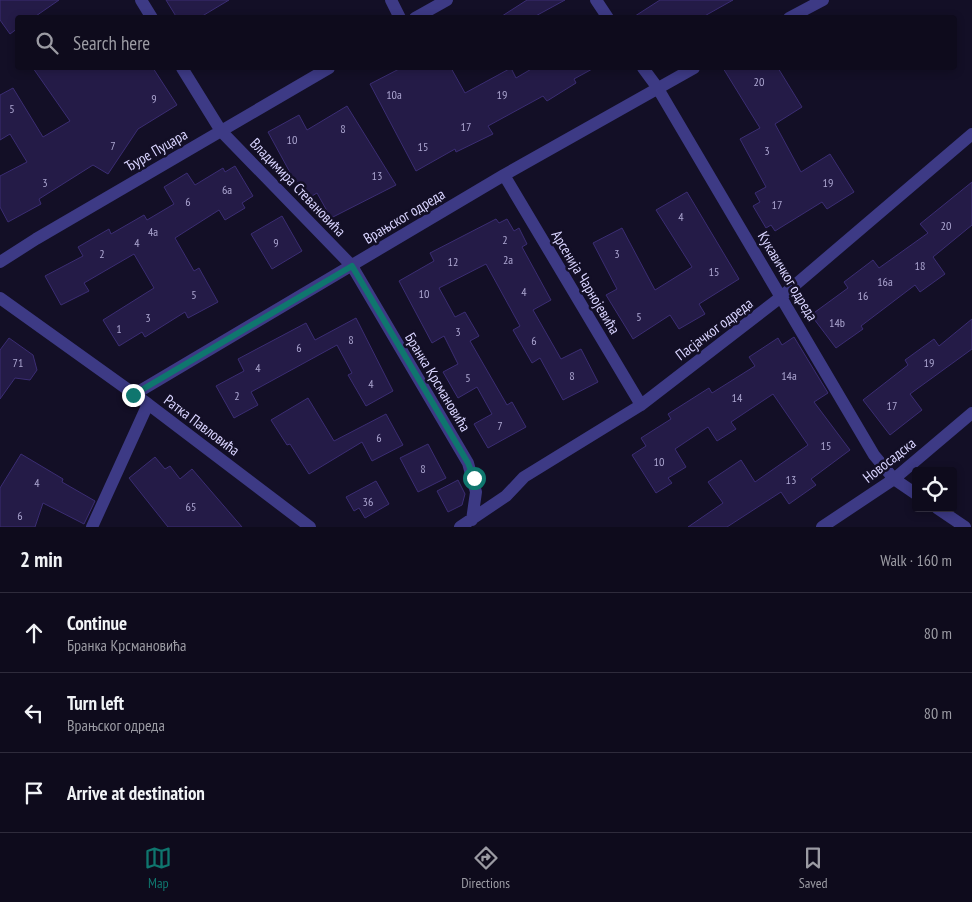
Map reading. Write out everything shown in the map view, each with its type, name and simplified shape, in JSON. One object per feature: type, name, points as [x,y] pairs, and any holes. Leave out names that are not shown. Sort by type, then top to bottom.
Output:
[{"type":"street","points":[[141,0],[150,15]]},
{"type":"street","points":[[391,0],[398,15]]},
{"type":"street","points":[[420,15],[447,0]]},
{"type":"street","points":[[596,0],[606,15]]},
{"type":"street","points":[[795,15],[823,0]]},
{"type":"street","name":"Владимира Стевановића","points":[[183,70],[220,131],[352,266]]},
{"type":"street","name":"Ђуре Пуцара","points":[[0,262],[326,70]]},
{"type":"street","name":"Кукавичког одреда","points":[[644,70],[657,87],[874,456],[894,479],[912,491]]},
{"type":"street","name":"Врањског одреда","points":[[133,395],[504,175],[690,70]]},
{"type":"street","name":"Пасјачког одреда","points":[[460,527],[506,496],[524,477],[641,405],[781,297],[972,134]]},
{"type":"street","name":"Арсенија Чарнојевића","points":[[504,175],[641,405]]},
{"type":"street","name":"Бранка Крсмановића","points":[[352,266],[468,463],[476,492],[472,520]]},
{"type":"street","name":"Ратка Павловића","points":[[0,298],[148,404],[310,527]]},
{"type":"street","points":[[92,527],[148,404]]},
{"type":"street","name":"Новосадска","points":[[822,527],[894,479],[972,413]]},
{"type":"street","points":[[943,512],[966,527]]},
{"type":"building","points":[[0,0],[59,0],[37,15],[15,15],[15,30],[10,34],[0,20]]},
{"type":"building","points":[[166,0],[229,0],[204,15],[175,15]]},
{"type":"building","points":[[527,0],[565,0],[538,15],[504,15]]},
{"type":"building","points":[[660,0],[733,0],[706,15],[637,15]]},
{"type":"building","points":[[34,70],[154,70],[177,105],[138,129],[108,174],[93,165],[39,199],[41,204],[8,222],[0,207],[0,176],[27,162],[10,134],[0,140],[0,95],[13,88],[43,137],[70,121]]},
{"type":"building","points":[[397,70],[452,70],[465,93],[507,70],[512,70],[516,78],[530,70],[590,70],[574,79],[576,83],[547,101],[543,96],[488,126],[493,134],[456,152],[455,149],[416,171],[370,84]]},
{"type":"building","points":[[724,70],[779,70],[802,107],[775,124],[801,172],[830,154],[854,192],[827,209],[822,202],[775,231],[771,225],[766,228],[753,206],[760,202],[755,193],[766,187],[740,139],[760,128]]},
{"type":"building","points":[[347,106],[396,185],[331,218],[317,193],[305,200],[268,132],[299,115],[307,130]]},
{"type":"building","points":[[235,166],[253,196],[242,203],[245,208],[225,220],[219,210],[175,238],[194,271],[199,268],[218,302],[188,318],[185,312],[145,337],[142,332],[119,346],[103,320],[154,288],[134,254],[84,283],[89,291],[61,305],[45,276],[83,256],[78,247],[109,229],[111,234],[144,215],[147,220],[174,204],[164,187],[187,173],[195,185],[223,168],[225,172]]},
{"type":"building","points":[[972,182],[972,225],[933,257],[945,274],[920,292],[915,285],[861,326],[863,329],[836,348],[811,315],[848,288],[844,282],[873,260],[879,268],[928,233],[920,224]]},
{"type":"building","points":[[687,192],[739,279],[699,304],[705,314],[679,329],[670,315],[633,339],[606,295],[617,289],[593,243],[622,228],[655,290],[692,267],[656,210]]},
{"type":"building","points":[[282,216],[302,251],[272,269],[251,234]]},
{"type":"building","points":[[496,219],[499,223],[507,219],[514,231],[519,228],[527,244],[522,247],[551,300],[533,310],[561,359],[581,349],[598,382],[563,400],[540,358],[532,363],[513,330],[520,326],[486,264],[439,288],[455,317],[465,312],[479,336],[470,341],[507,405],[512,402],[526,427],[488,448],[474,424],[492,414],[477,387],[458,398],[443,372],[458,364],[444,336],[432,343],[399,281],[434,261],[430,253]]},
{"type":"building","points":[[356,318],[393,391],[366,406],[348,375],[352,373],[337,345],[251,392],[258,405],[234,418],[216,386],[244,371],[238,359],[306,323],[315,340]]},
{"type":"building","points":[[972,319],[972,349],[910,394],[922,410],[890,435],[863,400],[908,365],[905,360],[934,339],[939,346]]},
{"type":"building","points":[[794,337],[828,393],[814,402],[850,450],[811,479],[816,485],[789,504],[781,492],[727,527],[688,527],[723,503],[708,482],[741,460],[755,482],[808,445],[773,394],[731,422],[736,429],[717,441],[708,427],[675,449],[686,467],[668,478],[672,483],[656,493],[632,455],[646,446],[641,438],[671,419],[668,414],[709,388],[712,393],[755,366],[749,357],[778,338],[782,345]]},
{"type":"building","points":[[9,338],[33,355],[37,370],[30,380],[15,378],[0,399],[0,350]]},
{"type":"building","points":[[308,398],[334,441],[386,414],[403,445],[372,461],[362,442],[309,474],[290,444],[287,445],[271,420]]},
{"type":"building","points":[[428,444],[446,478],[418,492],[400,458]]},
{"type":"building","points":[[21,454],[63,479],[62,482],[95,501],[84,524],[43,503],[35,527],[0,527],[0,488]]},
{"type":"building","points":[[155,457],[165,469],[170,466],[180,479],[192,469],[242,527],[168,527],[129,478]]},
{"type":"building","points":[[458,480],[465,494],[462,505],[448,512],[437,491]]},
{"type":"building","points":[[376,481],[389,504],[365,518],[359,508],[354,511],[346,497]]},
{"type":"route","points":[[133,395],[352,266],[468,463],[474,478]]}]
